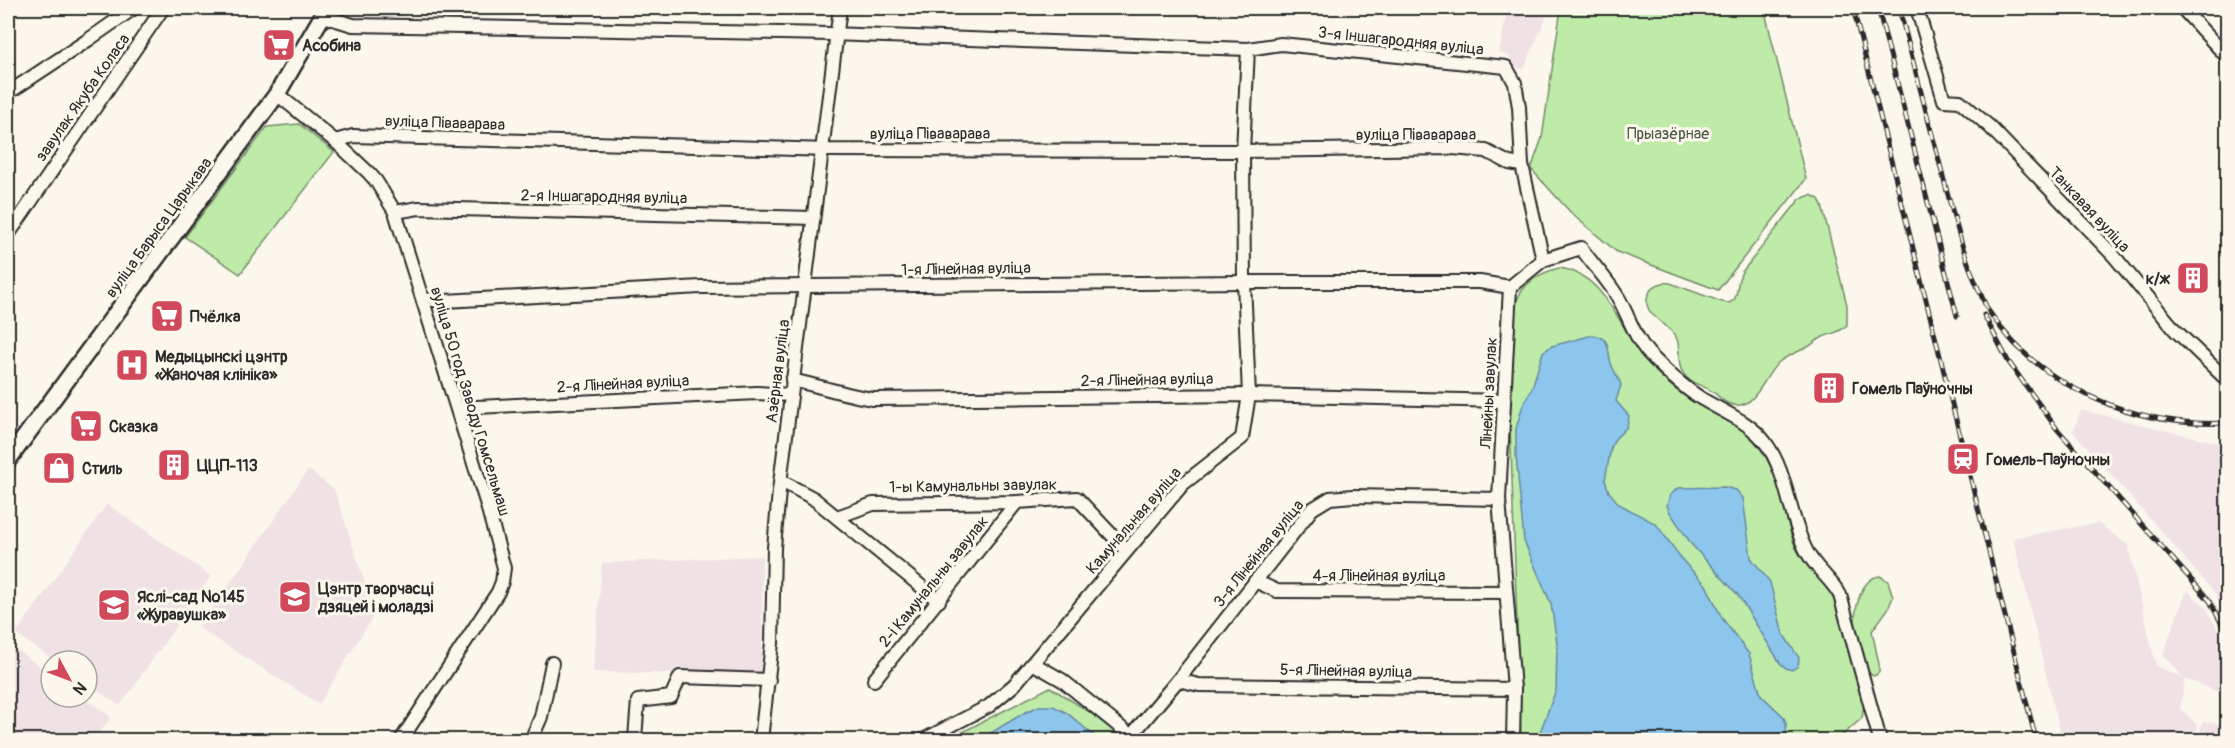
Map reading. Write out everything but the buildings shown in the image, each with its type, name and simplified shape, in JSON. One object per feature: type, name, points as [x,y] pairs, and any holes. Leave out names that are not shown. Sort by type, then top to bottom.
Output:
[{"type":"main road","name":"вуліца Барыса Царыкава","points":[[8,460],[278,94],[325,12]]},
{"type":"street","points":[[8,93],[134,8]]},
{"type":"street","name":"завулак Якуба Коласа","points":[[8,235],[163,8]]},
{"type":"street","name":"Азёрная вуліца","points":[[761,741],[769,680],[774,607],[774,548],[781,481],[840,8]]},
{"type":"street","name":"Танкавая вуліца","points":[[1917,8],[1944,100],[1960,101],[1990,127],[2114,256],[2175,330],[2228,381]]},
{"type":"street","points":[[2182,8],[2228,58]]},
{"type":"street","name":"3-я Іншагародняя вуліца","points":[[325,12],[353,25],[837,35],[1248,49],[1281,44],[1506,67],[1515,83],[1519,107],[1522,165]]},
{"type":"street","name":"Камунальная вуліца","points":[[923,741],[989,706],[1014,685],[1183,484],[1242,438],[1249,395],[1244,282],[1243,151],[1248,49]]},
{"type":"street","name":"вуліца 50 год Заводу Гомсельмаш","points":[[278,94],[335,141],[376,181],[395,212],[486,502],[504,574],[498,592],[401,741]]},
{"type":"street","name":"вуліца Піваварава","points":[[335,141],[353,136],[822,149],[1243,151],[1453,148],[1486,151],[1509,163],[1522,165]]},
{"type":"street","points":[[1522,165],[1543,260]]},
{"type":"street","name":"2-я Іншагародняя вуліца","points":[[395,212],[419,207],[813,218]]},
{"type":"street","points":[[1509,287],[1543,260],[1581,248],[1618,298],[1637,338],[1651,356],[1684,386],[1750,427],[1766,443],[1774,457],[1795,525],[1807,554],[1840,595],[1880,741]]},
{"type":"street","name":"1-я Лінейная вуліца","points":[[423,299],[445,301],[701,286],[1480,282],[1509,287]]},
{"type":"street","name":"Лінейны завулак","points":[[1509,287],[1499,499],[1514,689],[1513,741]]},
{"type":"street","name":"2-я Лінейная вуліца","points":[[792,380],[822,386],[833,392],[873,399],[1249,395],[1504,400]]},
{"type":"street","name":"2-я Лінейная вуліца","points":[[457,408],[758,393],[791,395]]},
{"type":"street","points":[[781,481],[813,498],[939,601]]},
{"type":"street","name":"3-я Лінейная вуліца","points":[[1133,738],[1312,509],[1330,498],[1353,496],[1499,499]]},
{"type":"street","name":"1-ы Камунальны завулак","points":[[837,517],[873,504],[1017,502],[1077,498],[1126,550]]},
{"type":"street","name":"2-і Камунальны завулак","points":[[873,680],[1017,502]]},
{"type":"street","name":"4-я Лінейная вуліца","points":[[1255,581],[1277,591],[1506,592]]},
{"type":"street","points":[[531,741],[541,717],[552,663]]},
{"type":"street","points":[[1034,664],[1062,680],[1133,738]]},
{"type":"street","points":[[635,738],[638,701],[671,697],[680,676],[769,680]]},
{"type":"street","name":"5-я Лінейная вуліца","points":[[1178,680],[1199,685],[1514,689]]},
{"type":"shaded area","points":[[1508,8],[1550,8],[1524,69],[1516,67],[1508,55],[1499,53]]},
{"type":"shaded area","points":[[2081,410],[2227,445],[2227,618],[2215,593],[2073,431]]},
{"type":"shaded area","name":"Цэнтр творчасці дзяцей і моладзі","points":[[308,470],[334,489],[375,613],[319,704],[199,628]]},
{"type":"shaded area","name":"Яслі-сад №145 «Журавушка»","points":[[107,504],[211,576],[120,706],[99,691],[99,649],[39,650],[16,634]]},
{"type":"shaded area","points":[[2098,523],[2128,545],[2156,666],[2184,678],[2163,654],[2187,590],[2206,607],[2227,649],[2227,695],[2185,679],[2180,708],[2197,725],[2196,740],[2062,740],[2013,538]]},
{"type":"shaded area","points":[[762,556],[762,675],[593,672],[602,563]]},
{"type":"shaded area","points":[[8,644],[39,666],[39,709],[99,708],[111,717],[95,740],[8,740]]},
{"type":"shaded area","points":[[2202,722],[2227,724],[2227,740],[2199,740]]},
{"type":"green space","name":"Прыазёрнае","points":[[1561,8],[1764,8],[1806,179],[1718,290],[1617,252],[1573,215],[1531,169],[1542,138]]},
{"type":"green space","points":[[299,124],[334,152],[240,274],[185,237],[267,127]]},
{"type":"green space","points":[[1811,195],[1819,199],[1822,206],[1847,305],[1847,325],[1779,362],[1758,392],[1745,404],[1727,403],[1709,389],[1689,380],[1683,373],[1679,364],[1677,338],[1649,311],[1647,299],[1650,291],[1658,284],[1670,283],[1729,303],[1736,297],[1742,272],[1800,199]]},
{"type":"green space","points":[[1559,268],[1589,281],[1601,293],[1639,351],[1666,382],[1686,397],[1739,428],[1763,452],[1775,477],[1795,546],[1802,559],[1830,592],[1850,647],[1864,705],[1862,718],[1837,740],[1521,740],[1510,421],[1514,313],[1519,296],[1529,283],[1542,274]]},
{"type":"green space","points":[[1880,576],[1888,581],[1893,597],[1888,609],[1872,631],[1879,664],[1879,672],[1873,676],[1867,671],[1855,622],[1857,605],[1863,589],[1873,578]]},
{"type":"green space","points":[[1050,687],[1088,711],[1126,740],[947,740]]},
{"type":"water","points":[[1593,335],[1604,339],[1608,346],[1610,361],[1621,385],[1616,401],[1629,416],[1627,427],[1615,439],[1611,448],[1605,480],[1609,492],[1619,504],[1656,524],[1684,562],[1706,585],[1722,618],[1749,654],[1761,695],[1783,716],[1786,723],[1787,740],[1537,740],[1556,690],[1557,643],[1551,604],[1524,541],[1516,455],[1516,429],[1543,352],[1552,346]]},
{"type":"water","points":[[1724,487],[1736,490],[1743,498],[1751,558],[1770,582],[1783,634],[1799,658],[1798,666],[1792,670],[1780,663],[1738,595],[1692,545],[1669,511],[1667,505],[1670,495],[1678,488]]},
{"type":"water","points":[[1039,706],[1053,706],[1067,713],[1099,740],[979,740],[1024,713]]},
{"type":"railway","points":[[1853,8],[2036,740]]},
{"type":"railway","points":[[1878,8],[1957,316]]},
{"type":"railway","points":[[1899,8],[1968,262],[1988,310],[2011,340],[2036,363],[2064,383],[2094,398],[2160,419],[2194,423],[2228,423]]},
{"type":"railway","points":[[1984,315],[2008,361],[2057,429],[2210,601],[2228,636]]},
{"type":"place","name":"Асобина","points":[[279,45]]},
{"type":"place","name":"к/ж","points":[[2193,278]]},
{"type":"place","name":"Пчёлка","points":[[167,316]]},
{"type":"place","name":"Медыцынскі цэнтр «Жаночая клініка»","points":[[132,365]]},
{"type":"place","name":"Гомель Паўночны","points":[[1829,388]]},
{"type":"place","name":"Сказка","points":[[86,426]]},
{"type":"place","name":"Гомель-Паўночны","points":[[1963,459]]},
{"type":"place","name":"ЦЦП-113","points":[[174,465]]},
{"type":"place","name":"Стиль","points":[[59,468]]},
{"type":"place","name":"Цэнтр творчасці дзяцей і моладзі","points":[[295,597]]},
{"type":"place","name":"Яслі-сад №145 «Журавушка»","points":[[114,605]]}]
